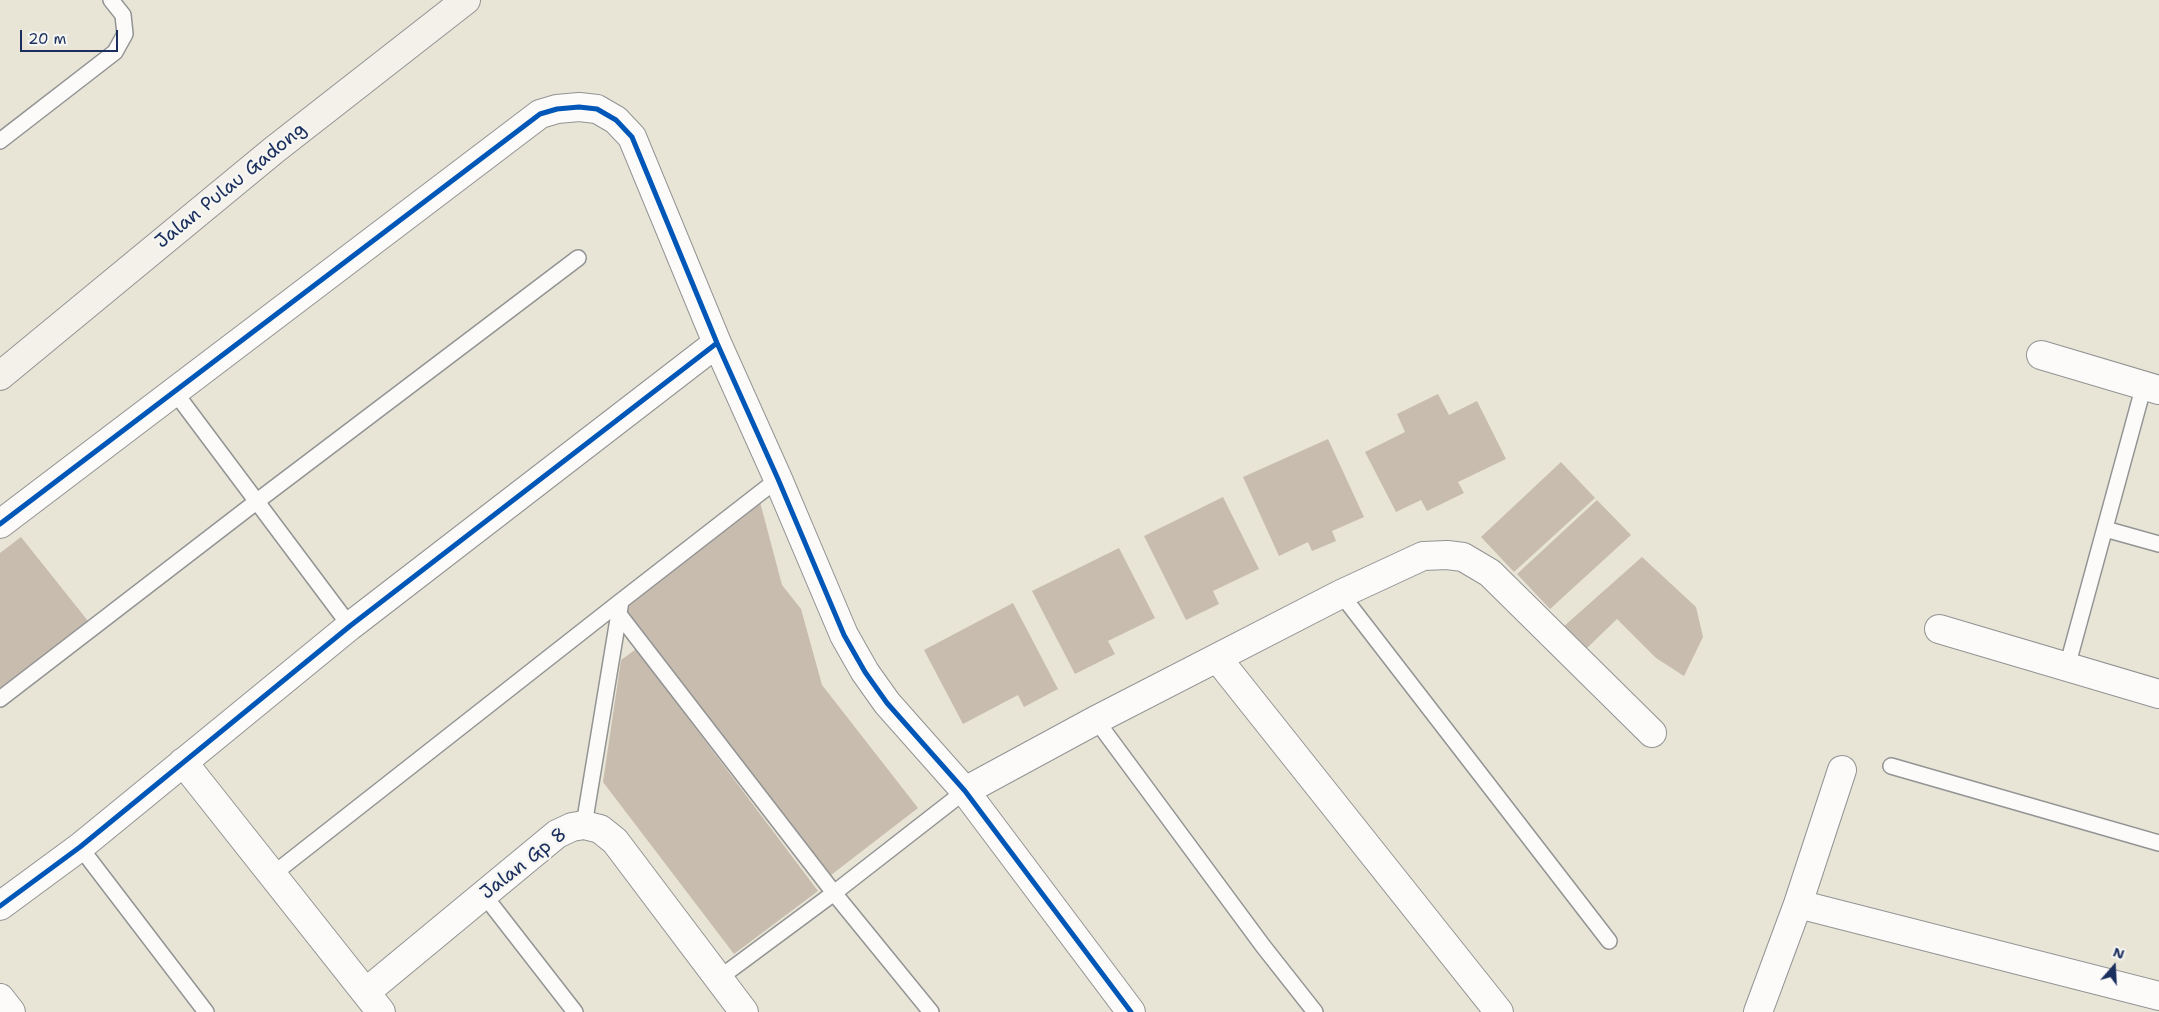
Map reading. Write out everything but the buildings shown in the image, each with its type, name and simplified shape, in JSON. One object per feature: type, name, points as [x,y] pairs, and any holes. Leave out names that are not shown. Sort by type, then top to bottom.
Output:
[{"type":"main road","name":"Jalan Pulau Gadong","points":[[0,376],[274,150],[466,0]]},
{"type":"street","points":[[0,524],[540,114],[579,106],[597,109],[616,120],[632,137],[717,343],[778,479],[844,635],[887,703],[965,791],[1131,1012]]},
{"type":"street","points":[[0,906],[80,847],[350,626],[717,343]]},
{"type":"street","points":[[2041,355],[2151,388]]},
{"type":"street","points":[[965,791],[1096,720],[1218,659],[1341,594],[1424,556],[1447,555],[1463,558],[1490,573],[1652,734]]},
{"type":"street","points":[[1939,629],[2159,694]]},
{"type":"street","points":[[1218,659],[1499,1012]]},
{"type":"street","points":[[183,762],[374,1002]]},
{"type":"street","points":[[1758,1012],[1798,904],[1842,770]]},
{"type":"street","name":"Jalan Gp 8","points":[[374,1002],[484,895],[557,834],[572,827],[584,825],[600,828],[614,841],[744,1012]]},
{"type":"street","points":[[1798,904],[2159,996]]},
{"type":"street","points":[[0,998],[12,1012]]},
{"type":"lane","points":[[0,141],[115,52],[125,34],[123,15],[112,0]]},
{"type":"lane","points":[[0,699],[578,258]]},
{"type":"lane","points":[[2067,667],[2105,529],[2151,388]]},
{"type":"lane","points":[[174,391],[350,626]]},
{"type":"lane","points":[[272,875],[620,607],[778,479]]},
{"type":"lane","points":[[2105,529],[2159,544]]},
{"type":"lane","points":[[1341,594],[1609,941]]},
{"type":"lane","points":[[584,825],[620,607]]},
{"type":"lane","points":[[620,607],[834,893],[931,1012]]},
{"type":"lane","points":[[1096,720],[1257,938],[1315,1012]]},
{"type":"lane","points":[[1891,766],[2159,843]]},
{"type":"lane","points":[[718,979],[834,893],[965,791]]},
{"type":"lane","points":[[80,847],[206,1012]]},
{"type":"lane","points":[[484,895],[575,1012]]},
{"type":"cycle path","points":[[0,524],[540,114],[557,109],[579,107],[597,109],[616,120],[632,137],[717,343],[778,479],[844,635],[865,672],[887,703],[965,791],[1131,1012]]},
{"type":"cycle path","points":[[0,906],[80,847],[350,626],[717,343]]}]
